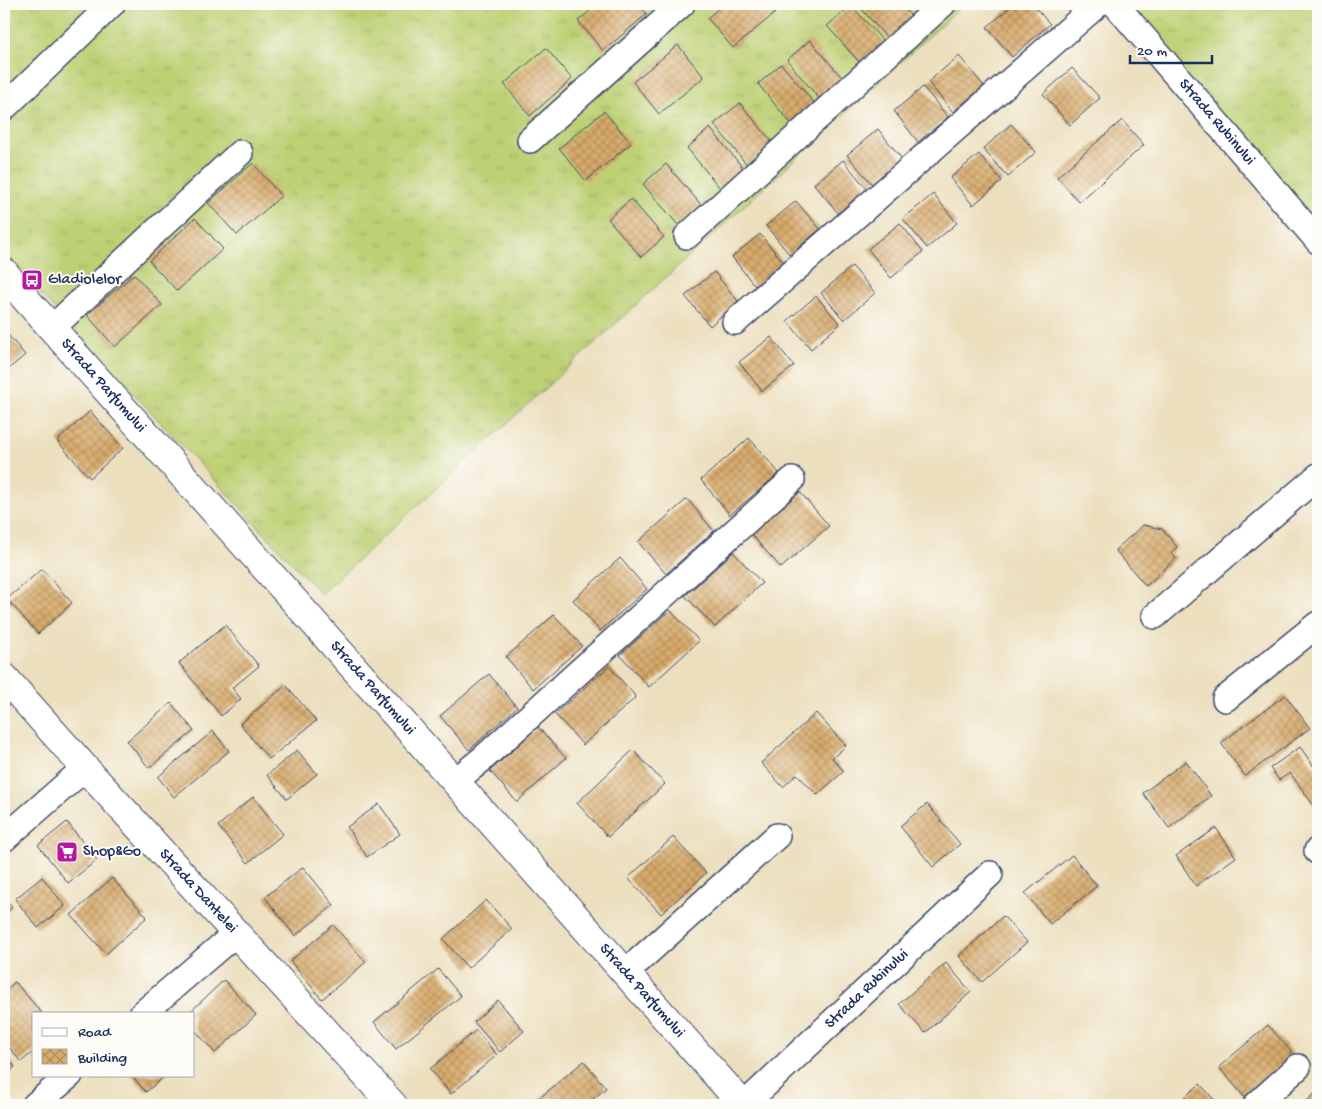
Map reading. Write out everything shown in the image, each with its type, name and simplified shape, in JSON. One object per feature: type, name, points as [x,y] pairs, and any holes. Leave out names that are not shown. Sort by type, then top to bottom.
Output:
[{"type":"street","points":[[4,108],[112,4]]},
{"type":"street","points":[[530,140],[682,4]]},
{"type":"street","points":[[687,236],[943,4]]},
{"type":"street","points":[[735,322],[1098,4]]},
{"type":"street","name":"Strada Rubinului","points":[[1115,4],[1318,241]]},
{"type":"street","points":[[52,328],[240,154]]},
{"type":"street","name":"Strada Parfumului","points":[[4,272],[744,1105]]},
{"type":"street","points":[[1154,616],[1318,476]]},
{"type":"street","points":[[455,781],[488,754],[792,480]]},
{"type":"street","points":[[1225,699],[1318,624]]},
{"type":"street","name":"Strada Dantelei","points":[[4,677],[84,768],[393,1105]]},
{"type":"street","points":[[4,839],[84,768]]},
{"type":"street","points":[[625,973],[777,836]]},
{"type":"street","name":"Strada Rubinului","points":[[744,1105],[990,874]]},
{"type":"street","points":[[144,1012],[236,933]]},
{"type":"street","points":[[1256,1105],[1298,1067]]},
{"type":"street","points":[[35,1105],[69,1076]]},
{"type":"green space","points":[[4,4],[964,4],[321,594],[4,255]]},
{"type":"green space","points":[[1110,4],[1318,4],[1318,239]]},
{"type":"building","points":[[598,4],[638,4],[647,14],[603,51],[578,21]]},
{"type":"building","points":[[724,4],[768,4],[775,13],[733,48],[707,18]]},
{"type":"building","points":[[857,4],[900,4],[913,18],[889,40]]},
{"type":"building","points":[[1014,4],[1032,4],[1050,24],[1012,57],[987,27]]},
{"type":"building","points":[[851,5],[885,43],[861,64],[827,26]]},
{"type":"building","points":[[810,40],[845,81],[821,101],[787,60]]},
{"type":"building","points":[[678,45],[704,77],[659,114],[633,82]]},
{"type":"building","points":[[546,48],[572,79],[530,116],[504,84]]},
{"type":"building","points":[[959,56],[984,86],[953,112],[928,82]]},
{"type":"building","points":[[781,64],[816,105],[792,125],[758,84]]},
{"type":"building","points":[[1072,68],[1100,98],[1070,125],[1043,94]]},
{"type":"building","points":[[923,87],[948,117],[918,142],[894,111]]},
{"type":"building","points":[[740,103],[773,143],[747,165],[714,124]]},
{"type":"building","points":[[604,111],[631,143],[586,181],[559,148]]},
{"type":"building","points":[[1122,120],[1144,145],[1079,202],[1057,177]]},
{"type":"building","points":[[1011,124],[1036,152],[1008,177],[983,149]]},
{"type":"building","points":[[710,128],[743,168],[720,188],[687,148]]},
{"type":"building","points":[[878,129],[902,159],[872,184],[847,155]]},
{"type":"building","points":[[979,154],[1002,181],[973,205],[950,178]]},
{"type":"building","points":[[843,160],[867,189],[838,213],[814,184]]},
{"type":"building","points":[[253,163],[281,196],[237,235],[208,203]]},
{"type":"building","points":[[666,164],[702,206],[679,226],[643,184]]},
{"type":"building","points":[[933,194],[957,223],[927,248],[903,219]]},
{"type":"building","points":[[631,199],[664,237],[641,257],[608,219]]},
{"type":"building","points":[[796,201],[820,229],[790,255],[766,226]]},
{"type":"building","points":[[195,218],[223,249],[177,291],[149,261]]},
{"type":"building","points":[[900,223],[923,252],[891,278],[868,249]]},
{"type":"building","points":[[760,234],[783,262],[755,286],[732,257]]},
{"type":"building","points":[[852,266],[875,293],[844,320],[821,293]]},
{"type":"building","points":[[714,272],[738,301],[710,326],[685,296]]},
{"type":"building","points":[[134,274],[162,305],[115,347],[87,315]]},
{"type":"building","points":[[816,296],[840,324],[811,349],[787,321]]},
{"type":"building","points":[[4,330],[25,355],[4,373]]},
{"type":"building","points":[[771,337],[794,366],[762,391],[739,362]]},
{"type":"building","points":[[90,411],[123,448],[90,478],[57,441]]},
{"type":"building","points":[[749,438],[779,473],[730,515],[701,480]]},
{"type":"building","points":[[800,492],[829,526],[781,568],[751,534]]},
{"type":"building","points":[[687,499],[714,531],[666,574],[638,542]]},
{"type":"building","points":[[1143,525],[1162,529],[1177,547],[1171,553],[1176,558],[1146,586],[1115,550]]},
{"type":"building","points":[[733,552],[762,583],[715,627],[685,596]]},
{"type":"building","points":[[620,558],[647,589],[600,631],[573,600]]},
{"type":"building","points":[[42,569],[72,603],[38,634],[7,599]]},
{"type":"building","points":[[670,610],[699,641],[649,687],[620,655]]},
{"type":"building","points":[[554,615],[582,646],[533,689],[506,657]]},
{"type":"building","points":[[225,625],[259,666],[232,688],[241,699],[221,716],[179,663]]},
{"type":"building","points":[[609,666],[636,697],[583,745],[555,714]]},
{"type":"building","points":[[489,674],[517,707],[469,750],[440,716]]},
{"type":"building","points":[[286,685],[316,721],[269,759],[240,724]]},
{"type":"building","points":[[1285,695],[1310,728],[1245,776],[1221,743]]},
{"type":"building","points":[[171,703],[194,731],[149,768],[127,741]]},
{"type":"building","points":[[816,713],[846,746],[832,758],[844,771],[817,795],[797,774],[783,787],[761,763]]},
{"type":"building","points":[[538,727],[566,758],[517,802],[490,771]]},
{"type":"building","points":[[213,731],[229,751],[174,797],[158,777]]},
{"type":"building","points":[[1300,747],[1318,772],[1318,811],[1290,773],[1279,780],[1270,768]]},
{"type":"building","points":[[297,750],[317,774],[287,799],[267,775]]},
{"type":"building","points":[[633,750],[665,784],[608,837],[577,803]]},
{"type":"building","points":[[1186,761],[1211,796],[1169,828],[1143,793]]},
{"type":"building","points":[[253,797],[283,834],[248,863],[218,826]]},
{"type":"building","points":[[379,804],[400,834],[367,857],[347,827]]},
{"type":"building","points":[[927,804],[960,844],[933,867],[900,826]]},
{"type":"building","name":"Shop&Go","points":[[67,822],[97,860],[68,883],[38,845]]},
{"type":"building","points":[[1216,828],[1236,857],[1196,886],[1176,856]]},
{"type":"building","points":[[673,837],[706,873],[661,914],[628,878]]},
{"type":"building","points":[[1072,855],[1097,886],[1050,924],[1025,893]]},
{"type":"building","points":[[303,867],[334,905],[295,936],[265,897]]},
{"type":"building","points":[[42,877],[65,906],[38,928],[15,899]]},
{"type":"building","points":[[112,878],[147,917],[106,954],[71,915]]},
{"type":"building","points":[[4,898],[12,907],[4,915]]},
{"type":"building","points":[[486,900],[512,929],[468,968],[443,939]]},
{"type":"building","points":[[1003,916],[1027,942],[982,982],[959,956]]},
{"type":"building","points":[[333,925],[366,962],[322,999],[290,961]]},
{"type":"building","points":[[946,963],[971,992],[925,1033],[899,1004]]},
{"type":"building","points":[[438,969],[461,996],[396,1049],[374,1022]]},
{"type":"building","points":[[224,980],[256,1015],[215,1053],[195,1030],[195,1012],[190,1012]]},
{"type":"building","points":[[15,982],[41,1012],[32,1012],[32,1053],[21,1062],[4,1041],[4,992]]},
{"type":"building","points":[[498,1000],[524,1031],[500,1052],[474,1022]]},
{"type":"building","points":[[1268,1025],[1294,1055],[1245,1098],[1219,1067]]},
{"type":"building","points":[[476,1030],[497,1055],[451,1094],[430,1069]]},
{"type":"building","points":[[4,1053],[15,1067],[4,1077]]},
{"type":"building","points":[[584,1061],[606,1088],[586,1105],[540,1105],[536,1101]]},
{"type":"building","points":[[132,1076],[165,1076],[146,1092]]},
{"type":"building","points":[[1200,1084],[1219,1105],[1175,1105]]},
{"type":"building","points":[[1318,1091],[1318,1105],[1302,1105]]},
{"type":"place","name":"Gladiolelor","points":[[32,280]]},
{"type":"place","name":"Shop&Go","points":[[67,852]]}]
